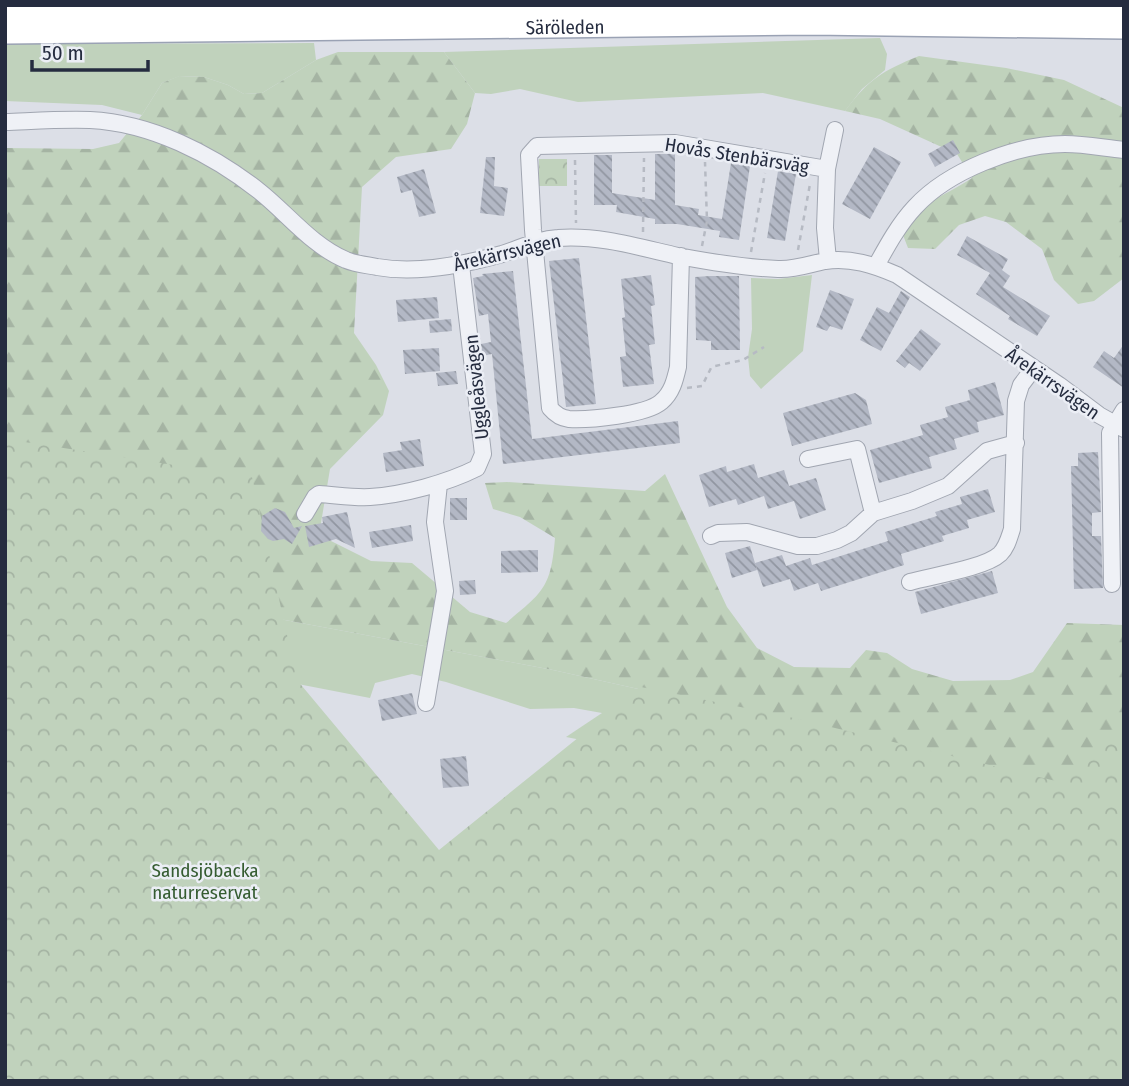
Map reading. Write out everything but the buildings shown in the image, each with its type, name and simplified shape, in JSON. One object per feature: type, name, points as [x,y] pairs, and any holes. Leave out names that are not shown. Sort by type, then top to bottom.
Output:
[{"type":"main road","name":"Säröleden","points":[[5,16],[811,8],[1124,12]]},
{"type":"main road","name":"Säröleden","points":[[5,33],[812,24],[1124,28]]},
{"type":"street","name":"Årekärrsvägen","points":[[5,122],[92,120],[157,134],[186,145],[237,175],[324,248],[345,260],[380,268],[461,265],[534,242],[557,238],[600,239],[681,256],[781,269],[828,260],[857,261],[876,266],[907,282],[1119,427]]},
{"type":"street","name":"Hovås Stenbärsväg","points":[[828,260],[820,168],[835,130]]},
{"type":"street","name":"Hovås Stenbärsväg","points":[[673,385],[660,403],[637,413],[569,419],[555,414],[550,408],[534,242],[529,155],[537,146],[675,143],[820,168]]},
{"type":"street","points":[[876,266],[913,209],[950,179],[973,167],[1023,149],[1043,145],[1065,144],[1124,150]]},
{"type":"street","points":[[673,385],[678,367],[681,256]]},
{"type":"street","name":"Uggleåsvägen","points":[[305,514],[315,496],[319,494],[368,498],[439,484],[477,468],[482,459],[461,265]]},
{"type":"street","points":[[910,582],[989,562],[1007,545],[1012,529],[1016,401],[1021,385],[1033,369]]},
{"type":"street","points":[[1112,584],[1110,433],[1119,427],[1124,410]]},
{"type":"street","points":[[711,536],[747,531],[798,546],[817,546],[837,541],[873,513],[948,486],[987,452],[1016,443]]},
{"type":"street","points":[[808,459],[857,449],[873,513]]},
{"type":"street","points":[[426,703],[445,591],[435,522],[439,484]]},
{"type":"path","points":[[643,235],[644,143]]},
{"type":"path","points":[[574,144],[576,227]]},
{"type":"path","points":[[702,249],[707,221],[705,148]]},
{"type":"path","points":[[747,265],[751,256],[768,158]]},
{"type":"path","points":[[798,267],[797,256],[820,168]]},
{"type":"path","points":[[673,385],[699,388],[705,382],[710,368],[744,360],[764,346]]},
{"type":"green space","points":[[880,38],[887,54],[885,70],[862,89],[845,111],[763,93],[578,102],[520,89],[491,94],[475,93],[444,52]]},
{"type":"green space","points":[[314,43],[316,60],[262,93],[244,94],[204,77],[180,76],[162,83],[142,115],[102,105],[5,101],[5,44]]},
{"type":"green space","points":[[338,52],[444,52],[475,93],[467,124],[451,149],[396,157],[362,187],[354,333],[376,365],[389,391],[383,415],[330,469],[319,535],[371,561],[412,563],[470,612],[506,623],[543,588],[551,568],[555,538],[520,517],[493,509],[485,483],[645,491],[665,474],[727,607],[757,648],[794,667],[850,668],[866,650],[887,653],[912,669],[953,681],[1010,680],[1033,672],[1067,623],[1124,625],[1124,842],[1092,790],[553,670],[5,568],[5,148],[93,149],[119,143],[142,115],[162,83],[179,76],[204,77],[244,94],[262,93],[316,60]]},
{"type":"green space","points":[[919,56],[1006,68],[1064,80],[1124,108],[1124,278],[1094,301],[1078,304],[1054,280],[1042,249],[1006,222],[985,216],[959,225],[935,249],[908,248],[903,235],[918,214],[933,201],[972,178],[957,154],[880,119],[845,111],[877,77]]},
{"type":"green space","points":[[539,159],[567,159],[567,186],[539,186]]},
{"type":"green space","points":[[812,275],[803,351],[761,389],[750,376],[748,357],[752,329],[751,278],[778,279]]},
{"type":"green space","name":"Sandsjöbacka naturreservat","points":[[5,439],[252,477],[297,680],[439,850],[641,687],[785,716],[1056,781],[1124,733],[1124,1081],[5,1081]]},
{"type":"green space","points":[[5,568],[553,670],[1092,790],[1060,834],[566,737],[602,713],[574,708],[530,709],[412,674],[375,683],[370,698],[5,627]]}]
